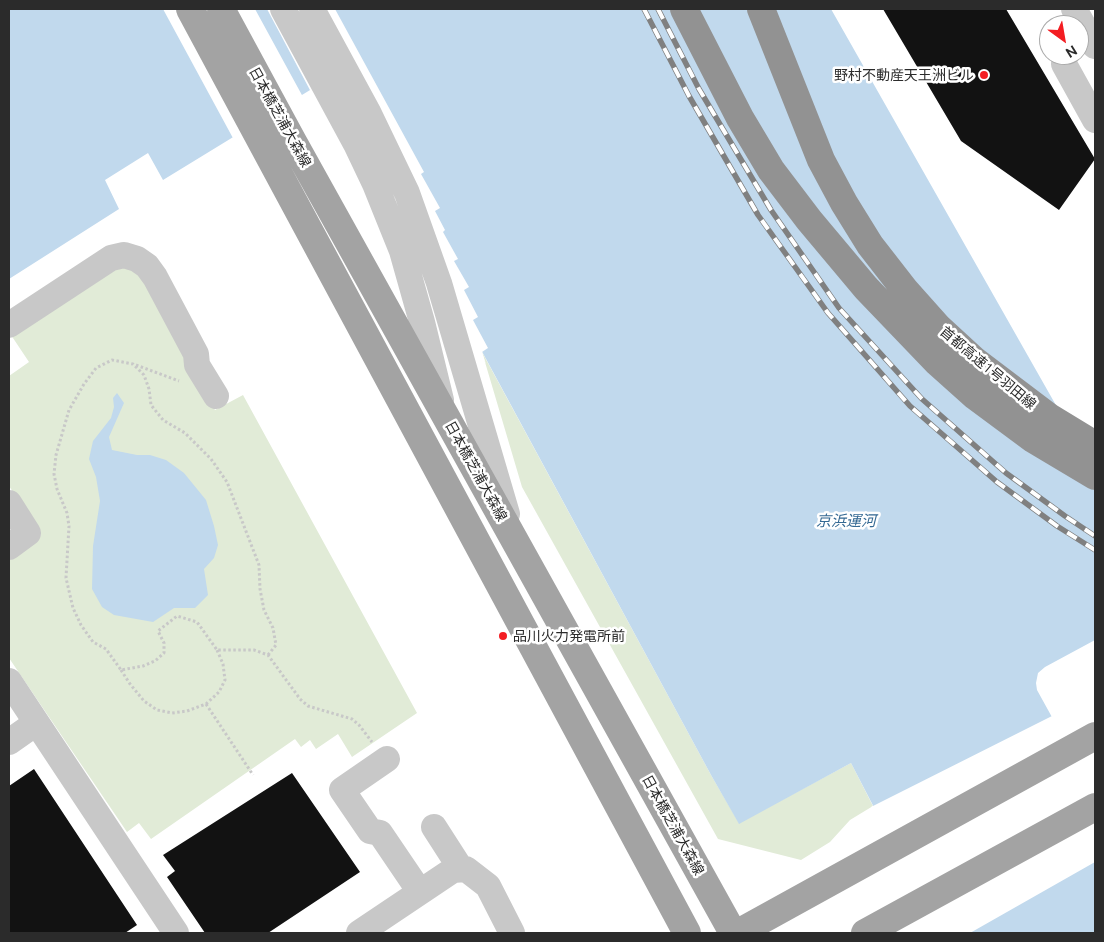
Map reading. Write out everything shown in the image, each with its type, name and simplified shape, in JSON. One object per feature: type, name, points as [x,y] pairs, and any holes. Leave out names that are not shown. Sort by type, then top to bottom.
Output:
[{"type":"highway","name":"首都高速1号羽田線","points":[[684,9],[740,118],[771,170],[809,220],[866,288],[918,343],[975,396],[1032,439],[1095,476]]},
{"type":"highway","name":"首都高速1号羽田線","points":[[761,9],[821,160],[844,203],[870,245],[905,290],[938,327],[975,361],[1049,417],[1095,445]]},
{"type":"main road","name":"日本橋芝浦大森線","points":[[190,9],[281,147],[445,416],[733,933]]},
{"type":"main road","name":"日本橋芝浦大森線","points":[[221,9],[281,147],[687,933]]},
{"type":"main road","points":[[738,933],[1095,736]]},
{"type":"main road","points":[[865,933],[1095,807]]},
{"type":"street","points":[[283,9],[376,184],[408,272],[445,416]]},
{"type":"street","points":[[312,9],[368,112],[407,193],[439,283],[516,544]]},
{"type":"street","points":[[1065,65],[1095,120]]},
{"type":"street","points":[[9,325],[111,258],[124,255],[136,259],[147,266],[155,277],[196,354],[197,365],[216,396]]},
{"type":"street","points":[[9,503],[28,533],[9,547]]},
{"type":"street","points":[[9,681],[176,933]]},
{"type":"street","points":[[9,742],[36,723]]},
{"type":"street","points":[[380,751],[342,790],[370,831],[380,833],[420,892]]},
{"type":"street","points":[[434,827],[461,869]]},
{"type":"street","points":[[359,933],[453,870],[461,869],[466,869],[488,886],[512,933]]},
{"type":"path","points":[[121,670],[143,666],[155,661],[164,653],[164,643],[158,631],[177,616],[197,622],[217,650],[223,664],[225,680],[219,692],[206,704],[187,711],[172,713],[157,710],[144,701],[130,684],[106,649],[94,642],[81,625],[73,608],[66,578],[69,526],[67,513],[57,489],[54,474],[56,454],[70,410],[84,384],[96,368],[112,360],[133,364],[181,382]]},
{"type":"path","points":[[133,364],[144,375],[149,389],[150,405],[163,420],[186,433],[212,459],[227,482],[259,565],[260,589],[264,610],[272,628],[276,645],[268,655]]},
{"type":"path","points":[[217,650],[254,650],[268,655],[300,699],[308,706],[352,719],[359,724],[380,751]]},
{"type":"path","points":[[206,704],[253,775]]},
{"type":"green space","points":[[120,263],[142,274],[215,410],[243,395],[417,713],[352,757],[338,734],[316,749],[310,740],[301,747],[295,739],[151,839],[139,823],[127,832],[9,658],[9,558],[41,535],[9,486],[9,376],[29,362],[9,332]]},
{"type":"green space","points":[[482,352],[711,775],[739,823],[851,763],[873,806],[850,820],[830,842],[801,860],[718,839],[522,487]]},
{"type":"water","name":"京浜運河","points":[[9,9],[831,9],[1095,474],[1095,640],[1045,667],[1038,673],[1036,683],[1037,690],[1095,795],[1095,933],[939,933],[851,763],[739,824],[333,76],[163,180],[148,153],[105,180],[119,209],[9,279]]},
{"type":"water","points":[[117,393],[124,403],[109,437],[112,450],[137,455],[150,455],[166,460],[184,473],[206,500],[218,545],[214,558],[204,569],[208,595],[195,608],[174,608],[153,622],[114,615],[102,607],[92,589],[93,546],[100,501],[96,477],[89,459],[93,441],[111,418],[114,407],[113,398]]},
{"type":"pier","points":[[163,9],[255,9],[303,97],[234,140]]},
{"type":"pier","points":[[267,9],[335,9],[424,172],[421,174],[440,208],[435,211],[445,230],[443,232],[458,259],[454,261],[469,287],[464,290],[478,317],[473,320],[488,348],[482,352],[486,364],[332,79],[311,92]]},
{"type":"pier","points":[[1054,715],[1095,789],[1095,862],[970,933],[936,933],[871,807]]},
{"type":"building","name":"野村不動産天王洲ビル","points":[[883,9],[1006,9],[1095,159],[1059,210],[961,141]]},
{"type":"building","points":[[34,769],[137,925],[125,933],[9,933],[9,786]]},
{"type":"building","points":[[292,773],[360,872],[268,933],[205,933],[167,877],[175,871],[163,855]]},
{"type":"railway","points":[[644,9],[689,96],[758,215],[828,313],[910,406],[997,482],[1057,526],[1095,550]]},
{"type":"railway","points":[[658,9],[699,89],[771,210],[839,308],[922,399],[1006,473],[1095,536]]},
{"type":"place","name":"野村不動産天王洲ビル","points":[[984,75]]},
{"type":"place","name":"品川火力発電所前","points":[[503,636]]}]
